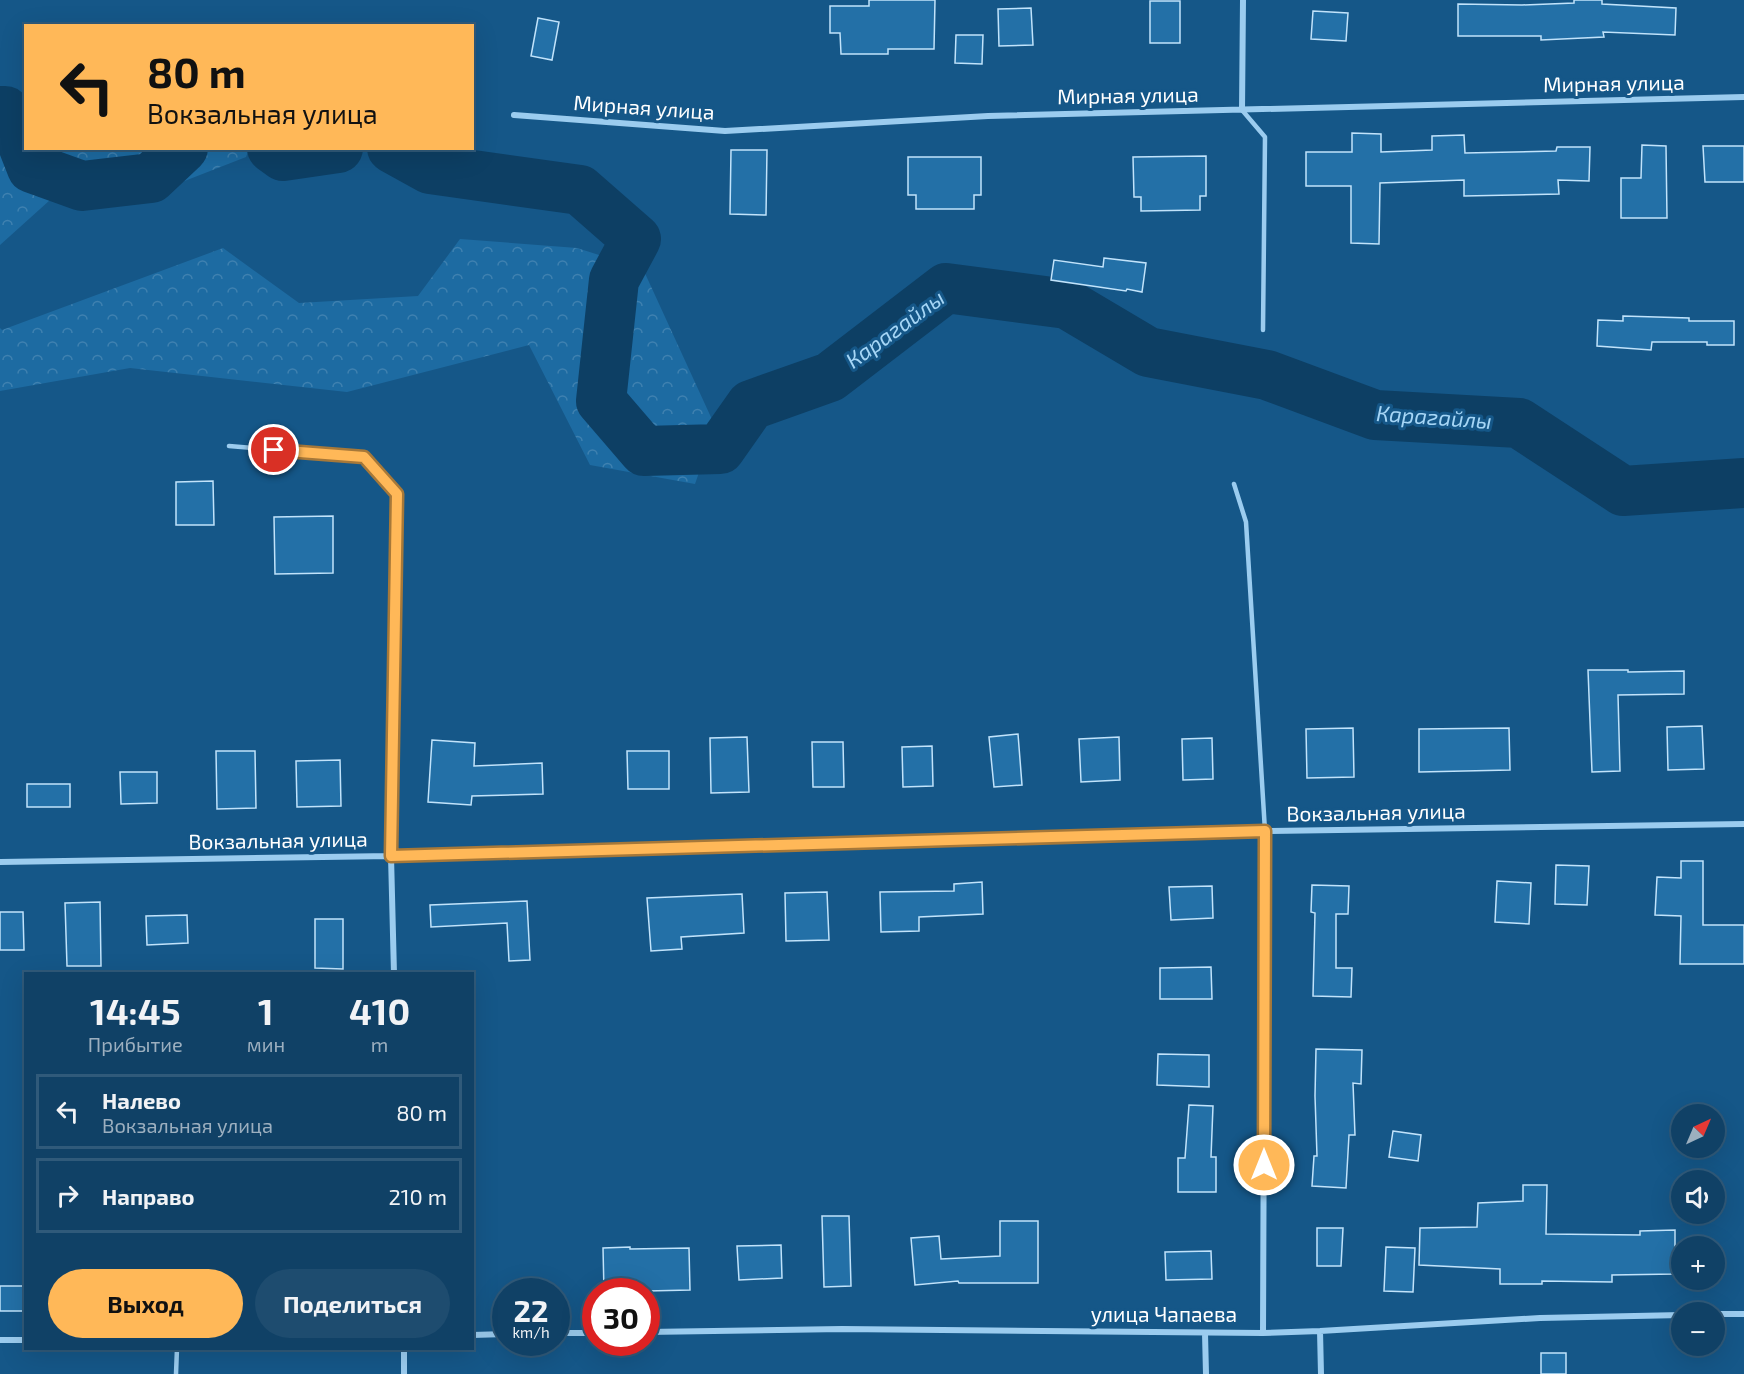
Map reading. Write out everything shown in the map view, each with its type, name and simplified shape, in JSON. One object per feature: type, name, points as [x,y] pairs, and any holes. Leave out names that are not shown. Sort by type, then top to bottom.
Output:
[{"type":"street","points":[[1242,110],[1244,0]]},
{"type":"street","name":"Мирная улица","points":[[514,115],[725,131],[988,116],[1744,97]]},
{"type":"street","name":"Вокзальная улица","points":[[0,862],[391,856],[1265,831],[1744,824]]},
{"type":"street","points":[[1263,1333],[1265,831]]},
{"type":"street","points":[[391,856],[394,972]]},
{"type":"street","points":[[1725,1314],[1744,1314]]},
{"type":"street","name":"улица Чапаева","points":[[660,1332],[842,1329],[1263,1333],[1540,1318],[1671,1315]]},
{"type":"street","points":[[1320,1331],[1321,1374]]},
{"type":"street","points":[[1205,1333],[1206,1374]]},
{"type":"street","points":[[474,1335],[492,1334]]},
{"type":"street","points":[[0,1340],[24,1340]]},
{"type":"street","points":[[404,1350],[404,1374]]},
{"type":"lane","points":[[1242,110],[1265,137],[1263,330]]},
{"type":"lane","points":[[229,446],[364,457],[397,494],[391,856]]},
{"type":"lane","points":[[1234,484],[1246,522],[1265,831]]},
{"type":"lane","points":[[176,1374],[177,1350]]},
{"type":"green space","points":[[24,110],[24,150],[249,150],[246,157],[164,189],[50,200],[0,245],[0,113]]},
{"type":"green space","points":[[460,239],[577,248],[643,269],[715,426],[695,484],[590,465],[529,345],[347,392],[130,368],[0,391],[0,328],[2,330],[223,248],[299,303],[418,296]]},
{"type":"building","points":[[869,0],[935,0],[934,49],[888,49],[888,54],[841,54],[840,33],[830,33],[830,6],[869,6]]},
{"type":"building","points":[[1574,0],[1602,0],[1602,4],[1676,8],[1675,35],[1603,32],[1604,37],[1541,40],[1541,36],[1458,36],[1458,4],[1522,5],[1574,3]]},
{"type":"building","points":[[1150,1],[1180,1],[1180,43],[1150,43]]},
{"type":"building","points":[[1031,8],[1033,45],[999,46],[998,9]]},
{"type":"building","points":[[1313,11],[1348,13],[1346,41],[1311,39]]},
{"type":"building","points":[[538,18],[559,22],[552,60],[531,56]]},
{"type":"building","points":[[956,35],[983,35],[982,64],[955,63]]},
{"type":"building","points":[[1352,133],[1381,134],[1381,152],[1432,150],[1432,136],[1464,135],[1465,153],[1556,151],[1557,147],[1590,147],[1589,181],[1558,180],[1559,194],[1464,196],[1464,180],[1380,183],[1379,244],[1351,243],[1351,186],[1306,186],[1306,152],[1352,152]]},
{"type":"building","points":[[1642,145],[1666,146],[1667,218],[1621,218],[1621,178],[1641,178]]},
{"type":"building","points":[[1703,146],[1744,146],[1744,182],[1705,182]]},
{"type":"building","points":[[731,150],[767,150],[766,215],[730,214]]},
{"type":"building","points":[[1206,156],[1206,196],[1200,196],[1200,210],[1141,211],[1141,197],[1134,197],[1133,157]]},
{"type":"building","points":[[908,157],[981,157],[981,195],[974,195],[974,209],[916,209],[916,195],[908,195]]},
{"type":"building","points":[[1104,258],[1146,263],[1142,292],[1051,280],[1054,260],[1103,267]]},
{"type":"building","points":[[1623,316],[1689,318],[1689,321],[1734,321],[1734,345],[1707,345],[1707,342],[1652,342],[1651,350],[1597,346],[1598,320],[1623,321]]},
{"type":"building","points":[[213,481],[214,525],[176,525],[176,482]]},
{"type":"building","points":[[333,516],[333,573],[275,574],[274,517]]},
{"type":"building","points":[[1588,670],[1684,671],[1684,694],[1618,695],[1620,771],[1592,772]]},
{"type":"building","points":[[1702,726],[1704,769],[1668,770],[1667,727]]},
{"type":"building","points":[[1353,728],[1354,777],[1307,778],[1306,729]]},
{"type":"building","points":[[1509,728],[1510,770],[1419,772],[1419,729]]},
{"type":"building","points":[[1018,734],[1022,785],[994,787],[989,737]]},
{"type":"building","points":[[747,737],[749,792],[711,793],[710,738]]},
{"type":"building","points":[[1119,737],[1120,780],[1081,782],[1079,739]]},
{"type":"building","points":[[1212,738],[1213,779],[1183,780],[1182,739]]},
{"type":"building","points":[[432,740],[475,743],[474,766],[542,763],[543,794],[472,796],[471,805],[428,802]]},
{"type":"building","points":[[812,742],[843,742],[844,787],[813,787]]},
{"type":"building","points":[[932,746],[933,786],[903,787],[902,747]]},
{"type":"building","points":[[216,751],[255,751],[256,808],[217,809]]},
{"type":"building","points":[[627,751],[669,751],[669,789],[628,789]]},
{"type":"building","points":[[340,760],[341,806],[297,807],[296,761]]},
{"type":"building","points":[[120,772],[157,772],[157,803],[121,804]]},
{"type":"building","points":[[27,784],[70,784],[70,807],[27,807]]},
{"type":"building","points":[[1681,861],[1703,861],[1703,925],[1744,925],[1744,964],[1680,964],[1681,916],[1655,915],[1657,877],[1681,878]]},
{"type":"building","points":[[1556,865],[1589,866],[1587,905],[1555,904]]},
{"type":"building","points":[[1497,881],[1531,883],[1529,924],[1495,922]]},
{"type":"building","points":[[982,882],[983,914],[919,917],[919,931],[881,932],[880,892],[954,891],[954,884]]},
{"type":"building","points":[[1312,885],[1349,886],[1348,914],[1336,914],[1336,968],[1352,968],[1351,997],[1313,996],[1315,913],[1311,912]]},
{"type":"building","points":[[1212,886],[1213,918],[1171,920],[1169,887]]},
{"type":"building","points":[[827,892],[829,940],[786,941],[785,893]]},
{"type":"building","points":[[742,894],[744,933],[681,937],[682,949],[651,951],[647,898]]},
{"type":"building","points":[[527,901],[530,960],[509,961],[507,923],[431,927],[430,905]]},
{"type":"building","points":[[100,902],[101,966],[67,966],[65,903]]},
{"type":"building","points":[[0,912],[23,912],[24,950],[0,950]]},
{"type":"building","points":[[187,915],[188,943],[147,945],[146,916]]},
{"type":"building","points":[[315,919],[343,919],[343,969],[315,968]]},
{"type":"building","points":[[1211,967],[1212,999],[1160,999],[1160,968]]},
{"type":"building","points":[[1316,1049],[1362,1050],[1361,1084],[1353,1083],[1355,1135],[1349,1135],[1346,1188],[1312,1186],[1314,1156],[1317,1156]]},
{"type":"building","points":[[1158,1054],[1209,1055],[1209,1087],[1157,1085]]},
{"type":"building","points":[[1189,1105],[1213,1106],[1211,1157],[1216,1157],[1216,1192],[1178,1192],[1178,1158],[1185,1158]]},
{"type":"building","points":[[1393,1131],[1421,1135],[1418,1161],[1389,1157]]},
{"type":"building","points":[[1523,1185],[1547,1185],[1546,1234],[1640,1235],[1640,1231],[1675,1230],[1675,1236],[1671,1236],[1671,1274],[1612,1275],[1612,1282],[1542,1281],[1542,1284],[1500,1284],[1500,1269],[1419,1265],[1420,1228],[1477,1227],[1478,1203],[1523,1201]]},
{"type":"building","points":[[822,1216],[849,1216],[851,1286],[824,1287]]},
{"type":"building","points":[[1000,1221],[1038,1221],[1038,1283],[959,1283],[958,1281],[915,1285],[911,1238],[939,1236],[941,1259],[1000,1256]]},
{"type":"building","points":[[1317,1228],[1343,1228],[1341,1266],[1317,1266]]},
{"type":"building","points":[[781,1245],[782,1278],[739,1280],[737,1246]]},
{"type":"building","points":[[1386,1247],[1415,1248],[1413,1292],[1384,1291]]},
{"type":"building","points":[[603,1248],[689,1248],[690,1290],[660,1291],[660,1278],[604,1278]]},
{"type":"building","points":[[1211,1251],[1212,1279],[1166,1280],[1165,1252]]},
{"type":"building","points":[[0,1286],[24,1286],[24,1311],[0,1311]]},
{"type":"building","points":[[1541,1353],[1566,1353],[1566,1374],[1541,1374]]},
{"type":"waterway","name":"Карагайлы","points":[[0,111],[5,111],[17,130],[24,148]]},
{"type":"waterway","name":"Карагайлы","points":[[25,150],[32,168],[82,186],[151,178],[181,150]]},
{"type":"waterway","name":"Карагайлы","points":[[275,150],[283,156],[324,150]]},
{"type":"waterway","name":"Карагайлы","points":[[396,150],[430,169],[580,190],[636,239],[614,280],[601,401],[644,451],[720,449],[751,405],[830,377],[946,288],[1067,304],[1148,352],[1267,375],[1375,415],[1519,423],[1623,491],[1744,483]]},
{"type":"route","points":[[274,450],[364,457],[397,494],[391,856],[1265,831],[1264,1165]]}]
